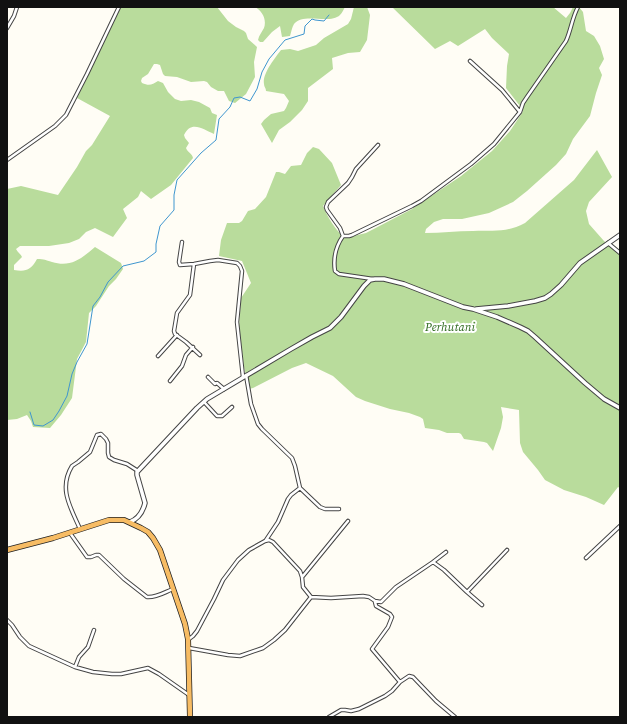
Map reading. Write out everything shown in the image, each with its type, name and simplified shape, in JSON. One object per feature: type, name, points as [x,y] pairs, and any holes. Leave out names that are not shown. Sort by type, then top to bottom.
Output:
[{"type":"highway","points":[[7,550],[40,542],[109,520],[130,522],[148,532],[157,543],[160,550],[185,624],[189,648],[190,717]]},
{"type":"street","points":[[7,28],[17,7]]},
{"type":"street","points":[[7,160],[55,126],[66,115],[119,7]]},
{"type":"street","points":[[343,236],[352,235],[412,206],[430,195],[494,144],[520,112],[523,103],[566,41],[578,7]]},
{"type":"street","points":[[470,61],[502,90],[520,112]]},
{"type":"street","points":[[343,236],[340,228],[327,210],[327,205],[348,183],[356,169],[378,145]]},
{"type":"street","points":[[473,309],[508,306],[545,298],[561,285],[580,263],[620,235]]},
{"type":"street","points":[[343,236],[336,250],[335,272],[339,274],[384,279],[404,284],[463,307],[497,317],[528,331],[604,399],[620,408]]},
{"type":"street","points":[[182,242],[179,263],[182,265],[218,260],[237,263],[240,266],[242,271],[237,322],[245,376],[251,404],[258,424],[292,458],[300,488],[320,507],[325,509],[339,509]]},
{"type":"street","points":[[608,243],[620,253]]},
{"type":"street","points":[[194,264],[190,295],[179,310],[176,317],[174,331],[200,355]]},
{"type":"street","points":[[130,522],[134,521],[145,505],[137,475],[138,471],[197,408],[245,376],[330,328],[341,317],[364,286],[370,280],[375,279]]},
{"type":"street","points":[[158,356],[177,335]]},
{"type":"street","points":[[170,381],[182,366],[186,355],[193,347]]},
{"type":"street","points":[[208,377],[213,383],[215,384],[217,382],[224,389]]},
{"type":"street","points":[[204,402],[217,416],[222,416],[232,408]]},
{"type":"street","points":[[80,529],[66,496],[66,480],[72,466],[90,452],[97,435],[101,434],[106,439],[108,443],[108,456],[111,459],[127,464],[138,471]]},
{"type":"street","points":[[265,541],[278,522],[288,499],[300,488]]},
{"type":"street","points":[[302,577],[348,521]]},
{"type":"street","points":[[586,558],[620,526]]},
{"type":"street","points":[[70,532],[87,557],[91,558],[96,554],[99,555],[124,580],[147,597],[149,598],[173,589]]},
{"type":"street","points":[[188,639],[197,631],[223,580],[238,560],[249,550],[265,541],[270,540],[274,542],[299,569],[303,587],[311,598]]},
{"type":"street","points":[[467,592],[507,550]]},
{"type":"street","points":[[311,598],[363,596],[379,602],[396,587],[434,562],[446,552]]},
{"type":"street","points":[[434,562],[482,605]]},
{"type":"street","points":[[189,648],[240,656],[263,648],[285,630],[311,598]]},
{"type":"street","points":[[375,601],[376,606],[390,614],[392,617],[388,627],[372,649],[400,682]]},
{"type":"street","points":[[7,620],[29,646],[75,666],[93,672],[112,674],[122,674],[148,668],[190,695]]},
{"type":"street","points":[[75,666],[79,657],[88,647],[94,630]]},
{"type":"street","points":[[329,717],[341,710],[351,711],[359,709],[385,696],[409,676],[415,678],[436,701],[455,717]]},
{"type":"green space","points":[[121,7],[217,7],[228,21],[246,33],[248,39],[257,47],[254,62],[255,77],[246,94],[235,103],[229,101],[224,91],[218,91],[211,87],[207,82],[191,82],[177,77],[165,76],[160,65],[154,64],[148,74],[142,78],[142,83],[150,85],[158,81],[163,83],[168,92],[175,99],[181,101],[191,100],[199,102],[210,108],[212,113],[217,115],[214,134],[198,127],[187,130],[184,135],[189,143],[186,148],[193,158],[171,185],[151,199],[141,191],[138,197],[123,209],[127,218],[113,237],[95,228],[86,232],[79,239],[69,243],[49,246],[20,246],[16,249],[22,257],[14,265],[14,270],[22,271],[28,269],[33,266],[37,259],[43,259],[59,264],[71,263],[81,258],[95,247],[121,263],[123,269],[109,286],[96,306],[89,313],[86,342],[77,359],[72,398],[50,428],[33,427],[27,415],[17,419],[7,420],[7,189],[21,186],[58,195],[86,151],[92,145],[110,116],[77,98]]},
{"type":"green space","points":[[255,7],[345,7],[340,15],[335,18],[304,19],[298,21],[293,25],[290,36],[282,37],[280,26],[263,42],[260,42],[258,40],[264,28],[265,21],[262,13]]},
{"type":"green space","points":[[354,7],[367,7],[370,15],[367,40],[360,52],[348,53],[332,58],[333,69],[308,88],[308,101],[302,110],[290,122],[279,130],[272,143],[261,124],[271,114],[284,111],[289,101],[284,94],[266,91],[264,80],[270,66],[281,50],[290,49],[298,51],[316,45],[324,38],[348,24]]},
{"type":"green space","name":"Perhutani","points":[[392,7],[553,7],[566,18],[573,7],[579,7],[583,12],[586,31],[594,36],[600,46],[604,59],[599,68],[602,75],[590,116],[573,139],[566,154],[556,165],[513,202],[489,213],[462,219],[443,219],[434,222],[426,229],[425,233],[499,230],[512,228],[525,223],[574,180],[597,150],[612,177],[589,202],[586,211],[589,224],[604,241],[620,255],[620,488],[618,487],[604,505],[564,490],[545,480],[523,452],[520,443],[519,410],[501,407],[503,417],[501,428],[493,451],[487,443],[464,439],[459,433],[447,433],[425,428],[423,419],[420,417],[390,409],[356,397],[333,376],[306,363],[292,368],[249,389],[244,367],[239,328],[241,298],[251,283],[242,261],[219,256],[221,240],[227,223],[239,223],[248,211],[255,209],[266,197],[276,172],[285,174],[291,166],[301,165],[307,153],[313,147],[319,149],[332,163],[341,185],[323,206],[327,214],[335,227],[345,238],[366,233],[412,209],[461,176],[492,151],[510,131],[522,113],[523,110],[506,88],[509,54],[485,29],[458,46],[450,41],[435,49]]},
{"type":"waterway","points":[[30,412],[34,425],[43,426],[53,420],[59,411],[67,396],[72,374],[77,362],[87,344],[93,306],[108,282],[123,266],[144,261],[156,252],[156,244],[160,226],[174,210],[174,195],[177,180],[201,153],[216,140],[219,119],[230,107],[234,98],[240,97],[250,101],[257,89],[262,72],[269,59],[285,40],[304,34],[305,26],[312,19],[324,21],[329,15]]}]
